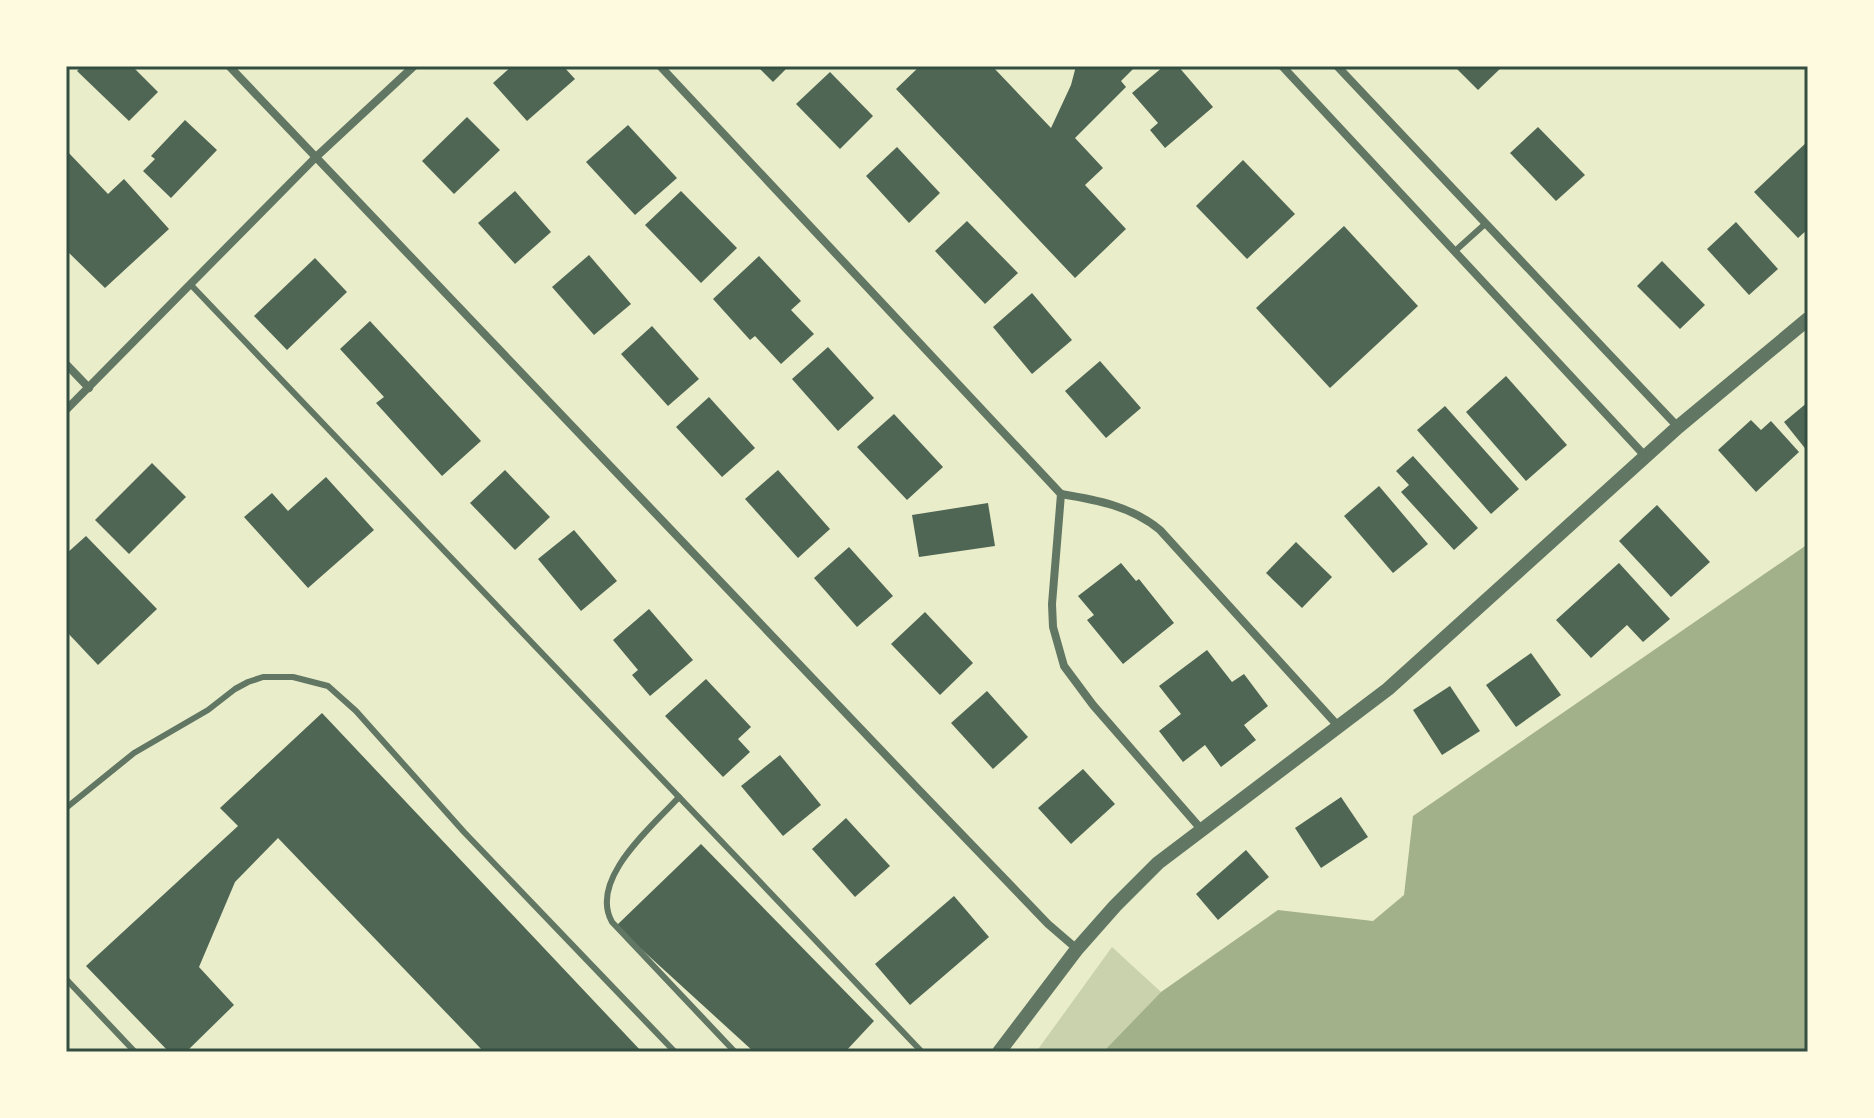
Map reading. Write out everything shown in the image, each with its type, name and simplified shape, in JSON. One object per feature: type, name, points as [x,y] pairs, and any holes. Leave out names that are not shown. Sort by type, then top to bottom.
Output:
[{"type":"street","points":[[229,66],[920,791],[1048,924],[1077,949]]},
{"type":"street","points":[[66,410],[192,286],[316,157],[414,66]]},
{"type":"street","points":[[660,66],[1061,494],[1117,506],[1149,521],[1160,530],[1340,727]]},
{"type":"street","points":[[1282,66],[1646,457]]},
{"type":"street","points":[[1337,66],[1678,427]]},
{"type":"street","points":[[999,1052],[1077,949],[1131,889],[1201,829],[1340,727],[1418,664],[1678,427],[1808,319]]},
{"type":"street","points":[[66,364],[89,388]]},
{"type":"street","points":[[1061,494],[1052,604],[1053,627],[1064,666],[1093,705],[1201,829]]},
{"type":"lane","points":[[1455,251],[1485,224]]},
{"type":"lane","points":[[192,286],[922,1052]]},
{"type":"lane","points":[[66,808],[134,753],[208,710],[248,682],[263,677],[284,676],[328,686],[356,711],[464,832],[675,1052]]},
{"type":"lane","points":[[679,797],[622,858],[612,877],[606,913],[735,1052]]},
{"type":"lane","points":[[66,979],[135,1052]]},
{"type":"shaded area","points":[[1808,544],[1808,1052],[1103,1052],[1161,992],[1278,910],[1373,921],[1404,895],[1413,816]]},
{"type":"shaded area","points":[[1112,947],[1161,992],[1103,1052],[1036,1052]]},
{"type":"building","points":[[82,66],[132,66],[158,92],[129,121],[77,71]]},
{"type":"building","points":[[512,66],[563,66],[575,79],[527,121],[493,83]]},
{"type":"building","points":[[757,66],[789,66],[773,82]]},
{"type":"building","points":[[920,66],[992,66],[1051,128],[1071,85],[1076,66],[1136,66],[1121,81],[1126,87],[1075,138],[1103,168],[1085,185],[1126,229],[1075,278],[896,89]]},
{"type":"building","points":[[1164,66],[1178,66],[1213,107],[1165,148],[1150,130],[1158,123],[1132,93]]},
{"type":"building","points":[[1454,66],[1503,66],[1478,90]]},
{"type":"building","points":[[830,72],[873,116],[840,149],[796,104]]},
{"type":"building","points":[[467,117],[500,150],[454,194],[422,161]]},
{"type":"building","points":[[185,120],[217,150],[171,198],[143,171],[155,159],[151,156]]},
{"type":"building","points":[[628,125],[677,178],[635,215],[586,162]]},
{"type":"building","points":[[1538,127],[1585,175],[1556,201],[1510,153]]},
{"type":"building","points":[[1808,141],[1808,229],[1798,238],[1754,192]]},
{"type":"building","points":[[897,147],[940,193],[909,223],[866,176]]},
{"type":"building","points":[[66,150],[108,194],[124,179],[169,229],[105,288],[66,250]]},
{"type":"building","points":[[1243,160],[1295,214],[1247,259],[1196,206]]},
{"type":"building","points":[[515,191],[551,232],[515,264],[478,223]]},
{"type":"building","points":[[681,191],[737,248],[701,283],[645,225]]},
{"type":"building","points":[[967,221],[1018,273],[985,304],[935,251]]},
{"type":"building","points":[[1736,222],[1778,269],[1749,295],[1707,249]]},
{"type":"building","points":[[1344,226],[1418,306],[1330,388],[1256,308]]},
{"type":"building","points":[[589,255],[631,304],[594,335],[552,287]]},
{"type":"building","points":[[759,256],[801,301],[791,310],[814,334],[781,364],[755,336],[750,340],[713,299]]},
{"type":"building","points":[[315,258],[347,292],[287,350],[254,316]]},
{"type":"building","points":[[1662,261],[1705,305],[1680,329],[1637,286]]},
{"type":"building","points":[[1032,293],[1072,340],[1032,374],[993,327]]},
{"type":"building","points":[[370,321],[481,441],[442,476],[376,403],[384,397],[340,349]]},
{"type":"building","points":[[652,326],[699,379],[668,406],[621,354]]},
{"type":"building","points":[[828,347],[874,398],[838,431],[792,379]]},
{"type":"building","points":[[1100,361],[1141,408],[1106,438],[1065,391]]},
{"type":"building","points":[[1506,376],[1567,445],[1526,481],[1466,412]]},
{"type":"building","points":[[709,397],[755,448],[722,477],[676,427]]},
{"type":"building","points":[[1808,402],[1808,452],[1784,422]]},
{"type":"building","points":[[1445,406],[1519,489],[1491,514],[1417,430]]},
{"type":"building","points":[[894,414],[943,467],[907,500],[857,447]]},
{"type":"building","points":[[1751,420],[1761,430],[1771,421],[1799,452],[1756,492],[1718,450]]},
{"type":"building","points":[[1413,456],[1478,528],[1454,550],[1401,492],[1409,485],[1396,471]]},
{"type":"building","points":[[152,463],[186,497],[129,554],[95,520]]},
{"type":"building","points":[[505,470],[550,517],[515,550],[470,503]]},
{"type":"building","points":[[778,470],[830,529],[798,558],[745,499]]},
{"type":"building","points":[[326,477],[374,530],[308,588],[244,517],[272,493],[288,511]]},
{"type":"building","points":[[1379,486],[1428,544],[1393,573],[1344,516]]},
{"type":"building","points":[[988,503],[995,546],[919,557],[912,515]]},
{"type":"building","points":[[1657,505],[1710,562],[1671,597],[1619,541]]},
{"type":"building","points":[[574,530],[617,581],[581,611],[538,559]]},
{"type":"building","points":[[86,536],[157,609],[98,665],[66,631],[66,554]]},
{"type":"building","points":[[1296,542],[1332,577],[1302,608],[1266,573]]},
{"type":"building","points":[[849,547],[893,596],[857,627],[814,578]]},
{"type":"building","points":[[1121,563],[1136,581],[1139,579],[1174,623],[1123,664],[1087,620],[1094,615],[1078,596]]},
{"type":"building","points":[[1619,563],[1670,619],[1643,642],[1627,625],[1591,658],[1556,620]]},
{"type":"building","points":[[649,609],[693,660],[650,696],[632,675],[638,670],[613,640]]},
{"type":"building","points":[[925,612],[973,663],[940,695],[891,644]]},
{"type":"building","points":[[1207,650],[1232,682],[1244,674],[1268,706],[1244,725],[1256,740],[1221,767],[1205,745],[1183,762],[1159,731],[1181,714],[1159,686]]},
{"type":"building","points":[[1531,653],[1561,695],[1516,727],[1486,685]]},
{"type":"building","points":[[706,679],[751,727],[738,739],[750,752],[723,777],[665,716]]},
{"type":"building","points":[[1450,686],[1480,731],[1442,755],[1413,710]]},
{"type":"building","points":[[987,691],[1028,737],[993,769],[951,723]]},
{"type":"building","points":[[322,713],[642,1052],[484,1052],[278,838],[235,882],[199,967],[234,1005],[186,1052],[169,1052],[86,966],[238,826],[220,808]]},
{"type":"building","points":[[780,755],[821,805],[783,836],[741,786]]},
{"type":"building","points":[[1083,769],[1115,804],[1071,844],[1038,808]]},
{"type":"building","points":[[1341,797],[1368,837],[1321,868],[1295,828]]},
{"type":"building","points":[[846,818],[890,866],[855,897],[812,849]]},
{"type":"building","points":[[701,844],[874,1021],[845,1052],[754,1052],[616,926]]},
{"type":"building","points":[[1246,850],[1269,877],[1218,920],[1196,894]]},
{"type":"building","points":[[954,896],[989,937],[910,1005],[875,964]]}]
